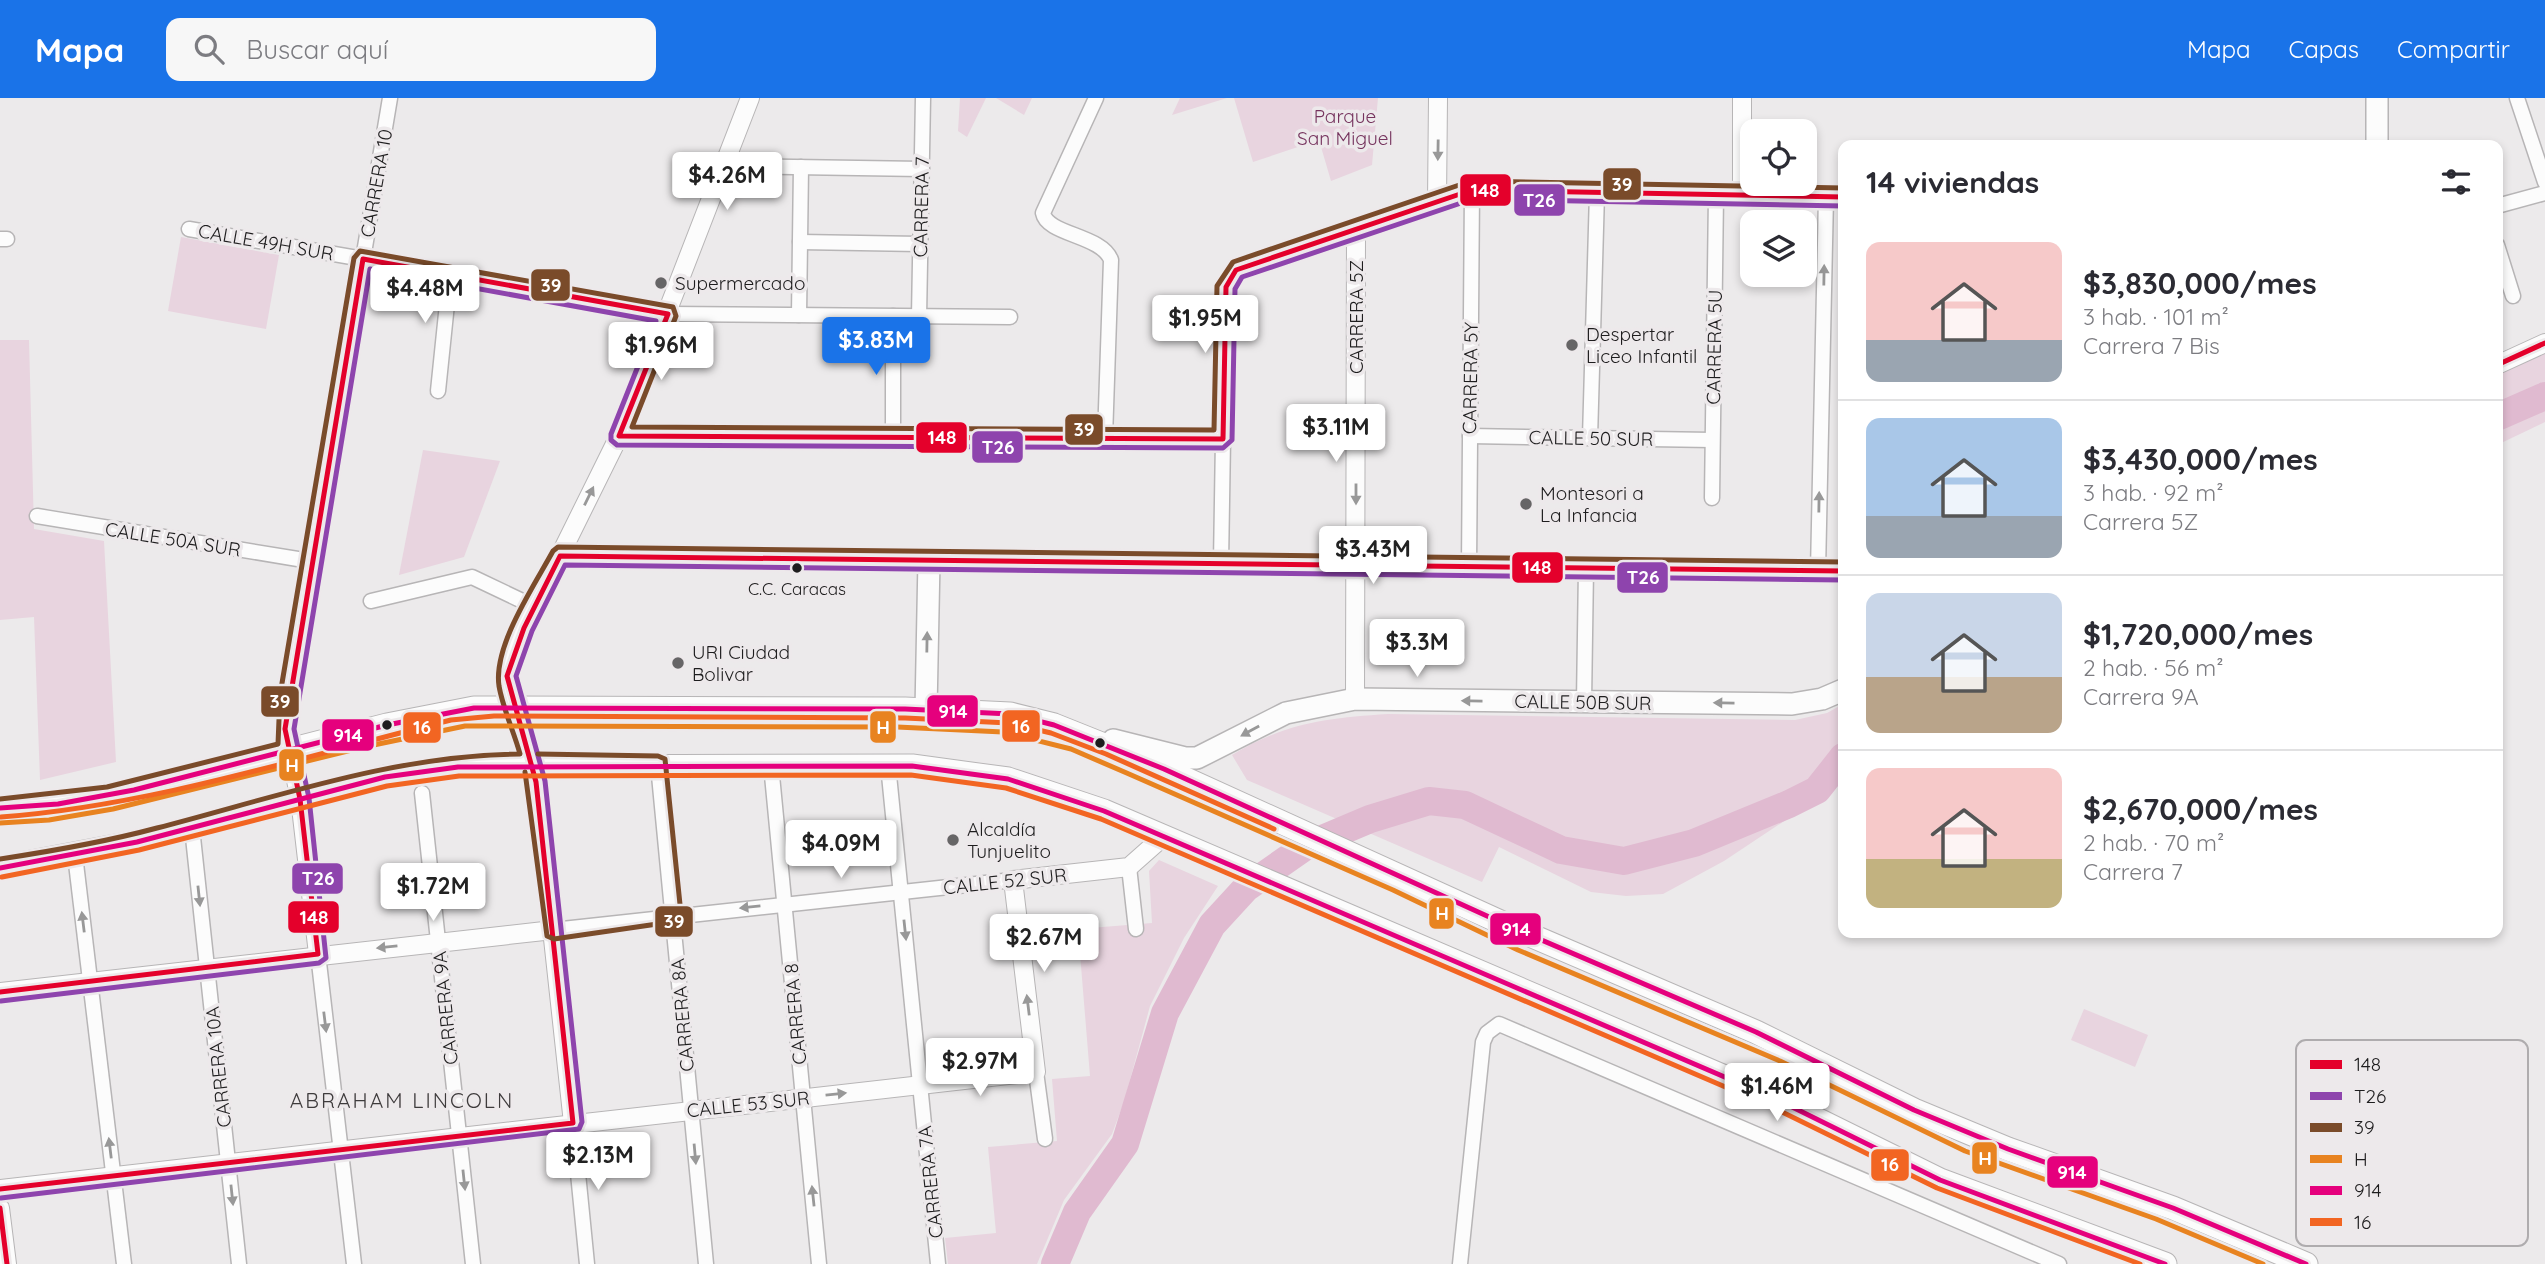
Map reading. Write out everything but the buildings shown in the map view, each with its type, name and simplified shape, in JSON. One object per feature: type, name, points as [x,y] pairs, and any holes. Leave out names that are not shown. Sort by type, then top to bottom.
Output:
[{"type":"main road","points":[[2377,98],[2377,140]]},
{"type":"main road","points":[[926,710],[929,560],[1838,571]]},
{"type":"main road","name":"CALLE 50B SUR","points":[[1054,725],[1192,758],[1210,754],[1286,713],[1355,699],[1792,704],[1822,699],[1838,692]]},
{"type":"main road","points":[[0,808],[58,804],[134,790],[450,711],[515,707],[926,710],[1010,714],[1054,725],[1164,769],[1509,926],[1756,1032],[1914,1110],[2008,1149],[2173,1208],[2306,1264]]},
{"type":"main road","points":[[0,868],[75,855],[192,828],[429,769],[532,765],[888,765],[1008,779],[1077,800],[1286,888],[1776,1099],[1930,1175],[2165,1264]]},
{"type":"street","name":"CARRERA 10","points":[[354,1264],[300,799],[287,751],[285,729],[310,561],[390,98]]},
{"type":"street","points":[[587,1264],[553,930],[532,765],[508,685],[508,668],[619,436],[750,98]]},
{"type":"street","name":"CARRERA 7","points":[[919,317],[923,98]]},
{"type":"street","points":[[1096,98],[1045,209],[1044,218],[1109,253],[1113,266],[1105,438]]},
{"type":"street","points":[[1437,201],[1438,98]]},
{"type":"street","points":[[1742,98],[1742,119]]},
{"type":"street","points":[[2517,98],[2545,183]]},
{"type":"street","points":[[724,166],[922,169]]},
{"type":"street","points":[[799,315],[800,167]]},
{"type":"street","points":[[1221,564],[1226,287],[1236,270],[1472,190],[1740,196]]},
{"type":"street","name":"CARRERA 5Y","points":[[1469,567],[1472,190]]},
{"type":"street","points":[[1590,438],[1597,193]]},
{"type":"street","points":[[2503,204],[2545,193]]},
{"type":"street","name":"CARRERA 5U","points":[[1712,498],[1716,195]]},
{"type":"street","points":[[1742,196],[1834,197],[1818,570]]},
{"type":"street","name":"CALLE 49H SUR","points":[[189,229],[668,314],[1010,317]]},
{"type":"street","name":"CARRERA 5Z","points":[[1355,699],[1356,229]]},
{"type":"street","points":[[800,242],[920,244]]},
{"type":"street","points":[[2503,264],[2513,296]]},
{"type":"street","points":[[438,391],[450,275]]},
{"type":"street","points":[[893,316],[893,437]]},
{"type":"street","points":[[2503,362],[2545,343]]},
{"type":"street","points":[[619,436],[1223,439]]},
{"type":"street","name":"CALLE 50 SUR","points":[[1470,436],[1712,440]]},
{"type":"street","name":"CALLE 50A SUR","points":[[37,516],[310,561]]},
{"type":"street","points":[[560,556],[929,560]]},
{"type":"street","points":[[1584,702],[1586,568]]},
{"type":"street","points":[[371,601],[472,577],[535,607]]},
{"type":"street","name":"CARRERA 8A","points":[[658,765],[706,1264]]},
{"type":"street","name":"CARRERA 8","points":[[771,765],[820,1264]]},
{"type":"street","name":"CARRERA 7A","points":[[888,765],[938,1264]]},
{"type":"street","name":"CARRERA 9A","points":[[422,793],[473,1264]]},
{"type":"street","name":"CARRERA 10A","points":[[192,828],[239,1264]]},
{"type":"street","points":[[1136,929],[1129,867],[1147,854],[1164,836]]},
{"type":"street","points":[[75,855],[124,1264]]},
{"type":"street","name":"CALLE 52 SUR","points":[[0,992],[318,954],[1129,867]]},
{"type":"street","points":[[1013,880],[1045,1139]]},
{"type":"street","points":[[1460,1264],[1483,1042],[1487,1032],[1499,1024],[2059,1264]]},
{"type":"street","name":"CALLE 53 SUR","points":[[0,1189],[1036,1072]]},
{"type":"street","points":[[0,1208],[6,1264]]},
{"type":"green space","points":[[960,98],[986,98],[967,137],[958,131]]},
{"type":"green space","points":[[996,98],[1032,98],[1024,115]]},
{"type":"green space","points":[[1180,98],[1227,98],[1172,115]]},
{"type":"green space","name":"Parque San Miguel","points":[[1234,98],[1378,98],[1372,165],[1331,181],[1319,140],[1253,162]]},
{"type":"green space","points":[[181,237],[279,255],[266,329],[168,311]]},
{"type":"green space","points":[[0,340],[29,340],[34,529],[104,541],[116,762],[40,780],[34,617],[0,620]]},
{"type":"green space","points":[[2545,352],[2545,422],[2503,442],[2503,370]]},
{"type":"green space","points":[[423,450],[500,461],[464,557],[399,575]]},
{"type":"green space","points":[[1838,707],[1838,785],[1724,861],[1663,894],[1626,896],[1591,892],[1499,847],[1482,882],[1247,780],[1232,755],[1270,736],[1307,724],[1388,714],[1795,720],[1827,713]]},
{"type":"green space","points":[[1159,860],[1218,886],[1184,938],[1150,1006],[1124,1102],[1112,1134],[1064,1200],[1037,1264],[948,1264],[945,1238],[996,1233],[988,1147],[1057,1141],[1052,1079],[1090,1076],[1078,929],[1152,923],[1149,871]]},
{"type":"green space","points":[[2084,1009],[2148,1035],[2135,1067],[2071,1040]]},
{"type":"waterway","points":[[2503,414],[2545,396]]},
{"type":"waterway","points":[[1055,1264],[1077,1212],[1125,1144],[1165,1013],[1212,925],[1246,888],[1306,846],[1370,819],[1429,801],[1465,805],[1561,850],[1624,861],[1694,843],[1789,804],[1817,790],[1838,763]]},
{"type":"transit line","name":"39","points":[[0,799],[107,787],[278,744],[280,695],[354,258],[360,251],[673,307],[676,316],[632,427],[1214,430],[1217,286],[1233,262],[1471,181],[1838,188]]},
{"type":"transit line","name":"148","points":[[0,992],[318,954],[300,799],[285,729],[363,259],[668,314],[619,436],[1223,439],[1226,287],[1236,270],[1472,190],[1838,197]]},
{"type":"transit line","name":"T26","points":[[1,1001],[319,963],[326,958],[309,798],[294,729],[370,269],[656,321],[611,434],[611,440],[617,445],[1223,448],[1232,440],[1235,289],[1242,277],[1473,199],[1838,206]]},
{"type":"transit line","name":"148","points":[[2503,362],[2545,343]]},
{"type":"transit line","name":"39","points":[[0,859],[118,838],[292,791],[382,770],[473,756],[520,754],[499,686],[502,653],[526,599],[553,551],[558,547],[1838,562]]},
{"type":"transit line","name":"148","points":[[0,1189],[573,1123],[536,782],[507,676],[524,628],[560,556],[1838,571]]},
{"type":"transit line","name":"T26","points":[[1,1198],[579,1129],[582,1122],[545,781],[516,676],[532,631],[565,565],[1838,580]]},
{"type":"transit line","name":"914","points":[[0,808],[58,804],[134,790],[387,725],[474,708],[905,709],[1010,714],[1054,725],[1164,769],[1509,926],[1756,1032],[1914,1110],[2008,1149],[2173,1208],[2306,1264]]},
{"type":"transit line","name":"16","points":[[1,817],[57,811],[171,791],[451,720],[494,716],[905,718],[1009,723],[1051,733],[1106,754],[1274,829]]},
{"type":"transit line","name":"H","points":[[0,823],[49,820],[113,809],[364,747],[465,726],[897,727],[1003,732],[1071,749],[1129,774],[1393,890],[1518,950],[1780,1061],[1965,1151],[2156,1219],[2263,1264]]},
{"type":"transit line","name":"39","points":[[525,772],[547,936],[554,939],[678,921],[681,914],[665,759],[658,756],[538,754]]},
{"type":"transit line","name":"914","points":[[0,868],[137,842],[385,777],[458,767],[912,766],[1008,779],[1104,811],[1776,1099],[1940,1180],[2165,1264]]},
{"type":"transit line","name":"16","points":[[2,877],[139,850],[387,786],[459,776],[911,775],[1006,788],[1101,819],[1772,1107],[1937,1188],[2140,1264]]},
{"type":"transit line","name":"148","points":[[0,1208],[7,1264]]},
{"type":"place","name":"Supermercado","points":[[661,283]]},
{"type":"place","name":"Despertar Liceo Infantil","points":[[1572,345]]},
{"type":"place","name":"Montesori a La Infancia","points":[[1526,504]]},
{"type":"place","name":"C.C. Caracas","points":[[797,568]]},
{"type":"place","name":"URI Ciudad Bolivar","points":[[678,663]]},
{"type":"place","name":"Alcaldía Tunjuelito","points":[[953,840]]},
{"type":"district","name":"ABRAHAM LINCOLN","points":[[402,1100]]}]
